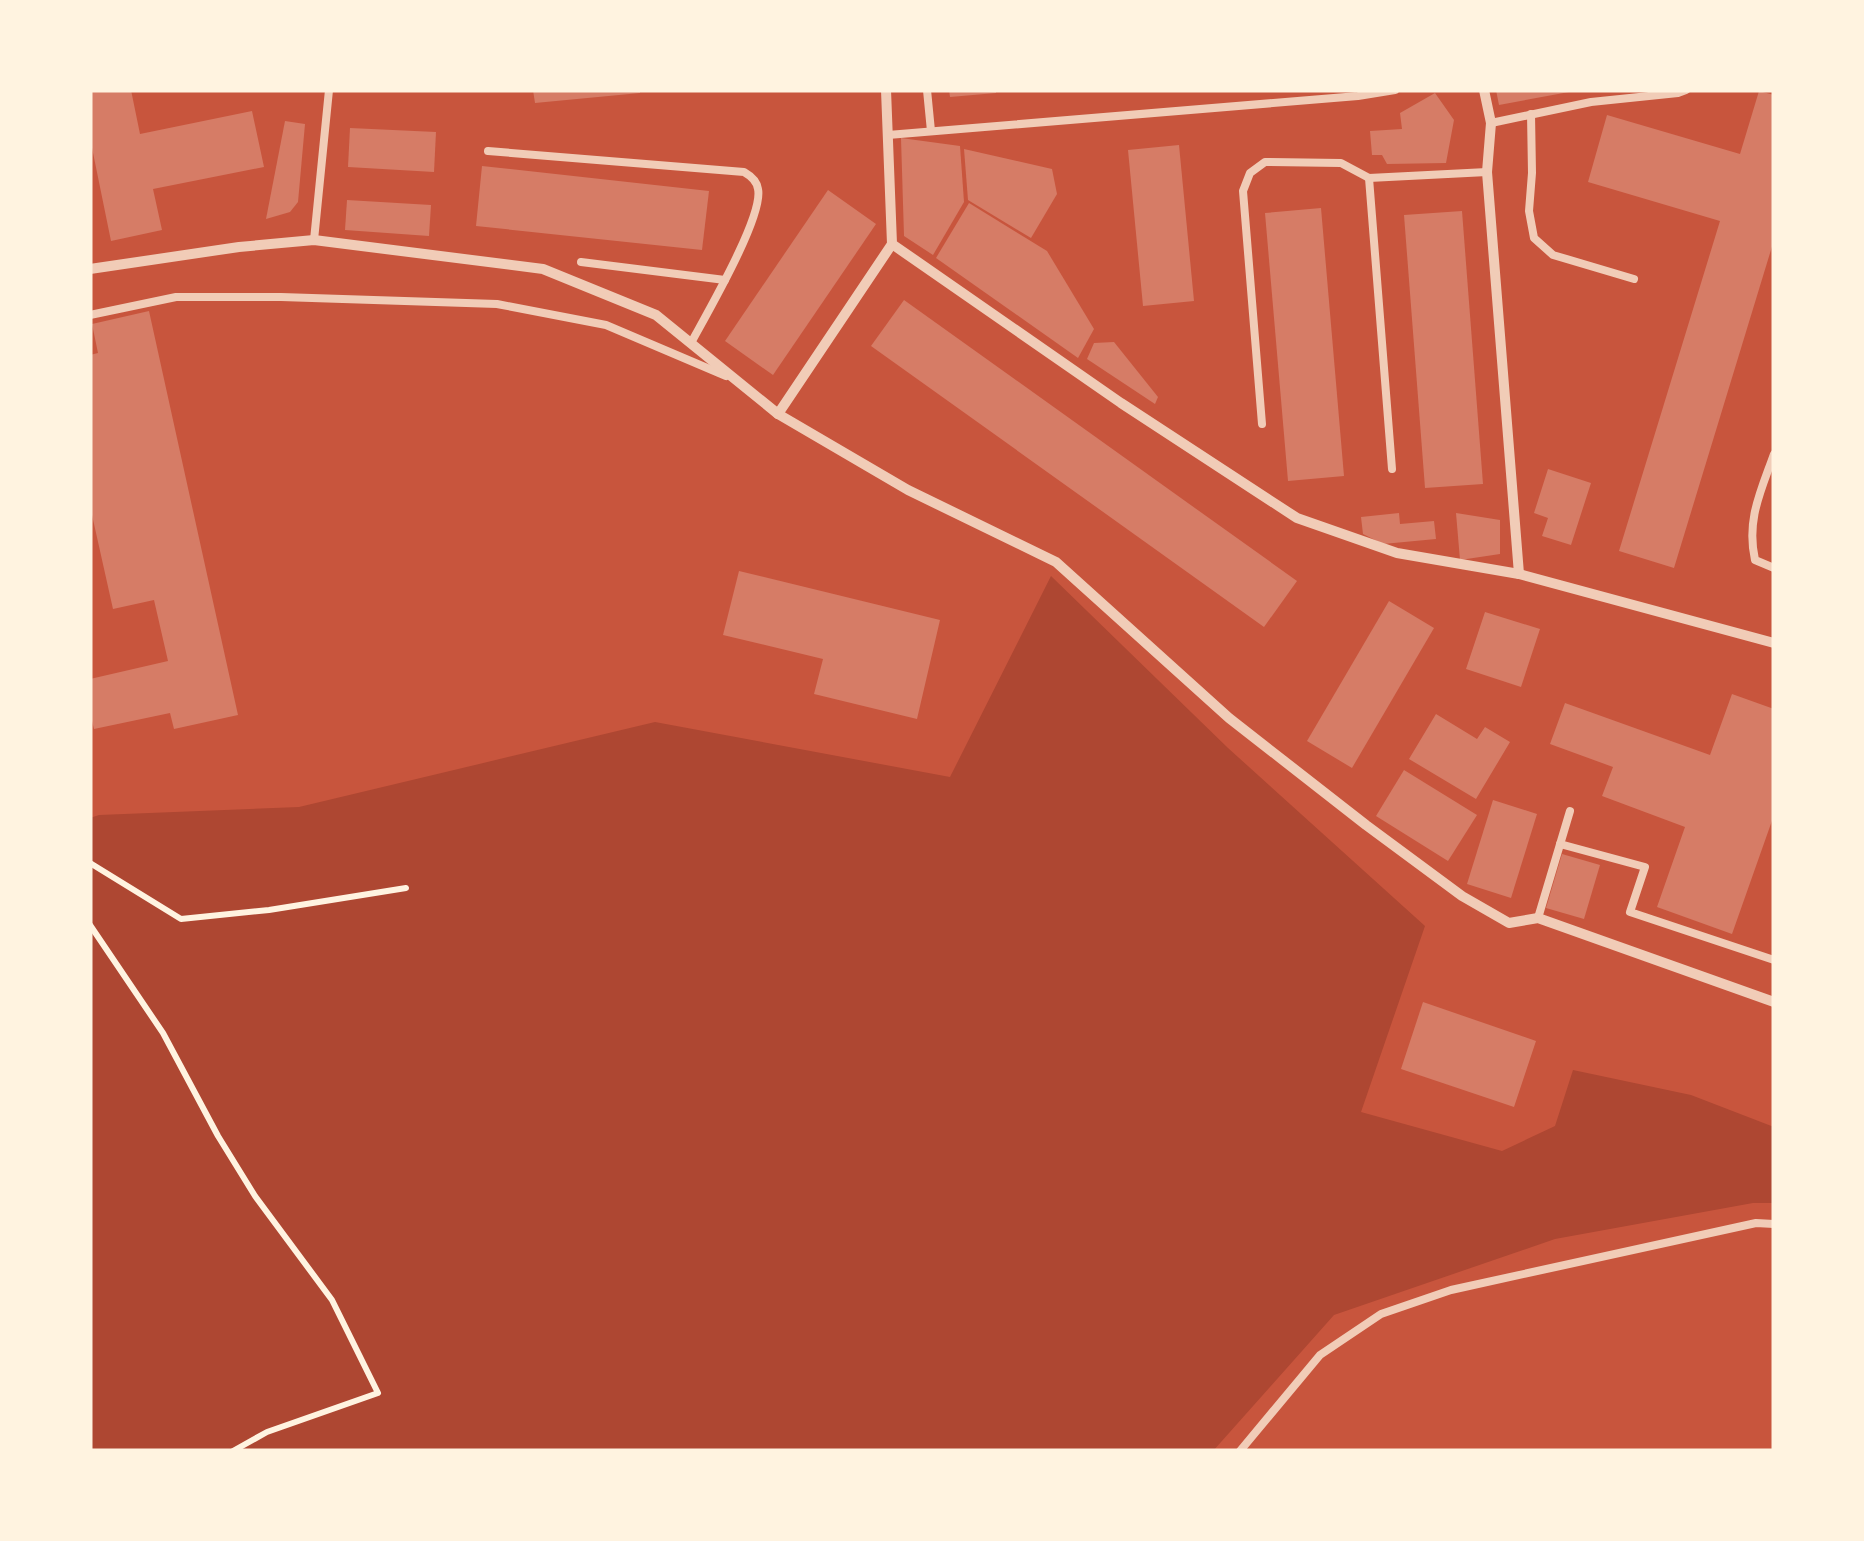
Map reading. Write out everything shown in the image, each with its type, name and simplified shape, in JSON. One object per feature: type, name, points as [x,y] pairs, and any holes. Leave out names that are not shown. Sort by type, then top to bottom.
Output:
[{"type":"street","points":[[778,414],[892,244],[886,90]]},
{"type":"street","points":[[1484,90],[1490,123],[1487,172],[1519,574]]},
{"type":"street","points":[[90,269],[314,240],[544,269],[656,315],[778,414],[908,490],[1056,562],[1229,718],[1462,896],[1509,923],[1538,918],[1774,1002]]},
{"type":"street","points":[[892,244],[1297,518],[1397,553],[1519,574],[1774,644]]},
{"type":"lane","points":[[314,240],[329,90]]},
{"type":"lane","points":[[927,90],[931,132]]},
{"type":"lane","points":[[888,135],[1396,90]]},
{"type":"lane","points":[[1490,123],[1592,102],[1686,90]]},
{"type":"lane","points":[[1532,114],[1529,212],[1534,238],[1553,256],[1634,280]]},
{"type":"lane","points":[[488,151],[744,172],[754,178],[758,206],[691,343]]},
{"type":"lane","points":[[1262,424],[1242,191],[1250,173],[1266,162],[1341,163],[1369,178],[1487,172]]},
{"type":"lane","points":[[1369,178],[1392,469]]},
{"type":"lane","points":[[581,262],[725,280]]},
{"type":"lane","points":[[90,314],[176,297],[498,304],[606,326],[734,379]]},
{"type":"lane","points":[[1774,454],[1752,518],[1750,539],[1755,560],[1774,568]]},
{"type":"lane","points":[[1538,918],[1570,811]]},
{"type":"lane","points":[[1560,844],[1645,867],[1630,912],[1774,960]]},
{"type":"lane","points":[[1240,1451],[1320,1356],[1381,1314],[1451,1290],[1756,1223],[1774,1224]]},
{"type":"path","points":[[90,863],[181,919],[269,910],[406,888]]},
{"type":"path","points":[[90,925],[163,1033],[255,1196],[332,1300],[378,1393],[267,1432],[233,1451]]},
{"type":"shaded area","points":[[1051,576],[1228,748],[1425,926],[1361,1112],[1502,1151],[1555,1126],[1573,1070],[1691,1095],[1774,1127],[1774,1203],[1753,1203],[1555,1239],[1334,1315],[1213,1451],[90,1451],[90,818],[299,807],[655,722],[950,777]]},
{"type":"building","points":[[90,90],[131,90],[140,134],[252,111],[264,167],[153,189],[162,230],[111,241],[90,138]]},
{"type":"building","points":[[533,90],[640,90],[640,93],[535,103]]},
{"type":"building","points":[[949,90],[996,90],[996,93],[950,97]]},
{"type":"building","points":[[1496,90],[1569,90],[1569,92],[1499,105]]},
{"type":"building","points":[[1759,91],[1774,95],[1774,240],[1674,568],[1619,551],[1720,221],[1588,182],[1607,115],[1740,154]]},
{"type":"building","points":[[1435,93],[1454,120],[1446,163],[1387,164],[1382,155],[1372,155],[1370,131],[1402,129],[1400,113]]},
{"type":"building","points":[[285,121],[305,124],[298,202],[290,212],[266,219]]},
{"type":"building","points":[[350,128],[436,132],[434,172],[348,167]]},
{"type":"building","points":[[901,138],[960,146],[964,202],[933,255],[904,236]]},
{"type":"building","points":[[1179,145],[1194,301],[1143,306],[1128,150]]},
{"type":"building","points":[[964,149],[1052,169],[1057,194],[1031,238],[968,200]]},
{"type":"building","points":[[482,166],[709,191],[702,250],[476,226]]},
{"type":"building","points":[[828,190],[876,224],[773,375],[725,341]]},
{"type":"building","points":[[347,200],[431,205],[429,236],[345,230]]},
{"type":"building","points":[[969,203],[1047,251],[1094,329],[1078,358],[936,258]]},
{"type":"building","points":[[1321,208],[1344,476],[1288,481],[1265,213]]},
{"type":"building","points":[[1462,211],[1483,484],[1425,488],[1404,215]]},
{"type":"building","points":[[904,300],[1297,581],[1264,627],[871,346]]},
{"type":"building","points":[[149,311],[238,715],[174,729],[170,713],[94,729],[90,679],[168,661],[154,600],[113,609],[90,506],[90,355],[98,353],[92,324]]},
{"type":"building","points":[[1114,342],[1158,397],[1155,404],[1087,359],[1094,343]]},
{"type":"building","points":[[1548,469],[1591,483],[1571,545],[1542,536],[1548,518],[1534,513]]},
{"type":"building","points":[[1399,513],[1400,524],[1434,521],[1436,539],[1383,544],[1363,534],[1361,517]]},
{"type":"building","points":[[1456,513],[1500,520],[1500,554],[1460,560]]},
{"type":"building","points":[[739,571],[940,620],[917,719],[814,694],[823,659],[723,635]]},
{"type":"building","points":[[1389,601],[1434,628],[1352,768],[1307,741]]},
{"type":"building","points":[[1485,612],[1540,629],[1521,687],[1466,669]]},
{"type":"building","points":[[1732,694],[1774,709],[1774,815],[1732,934],[1657,907],[1685,827],[1602,796],[1613,767],[1550,744],[1565,703],[1710,755]]},
{"type":"building","points":[[1436,714],[1477,739],[1485,727],[1510,742],[1476,799],[1409,759]]},
{"type":"building","points":[[1404,770],[1477,815],[1448,861],[1376,816]]},
{"type":"building","points":[[1493,800],[1537,814],[1511,898],[1467,884]]},
{"type":"building","points":[[1562,854],[1600,865],[1584,919],[1546,908]]},
{"type":"building","points":[[1423,1002],[1536,1041],[1514,1107],[1401,1069]]}]
